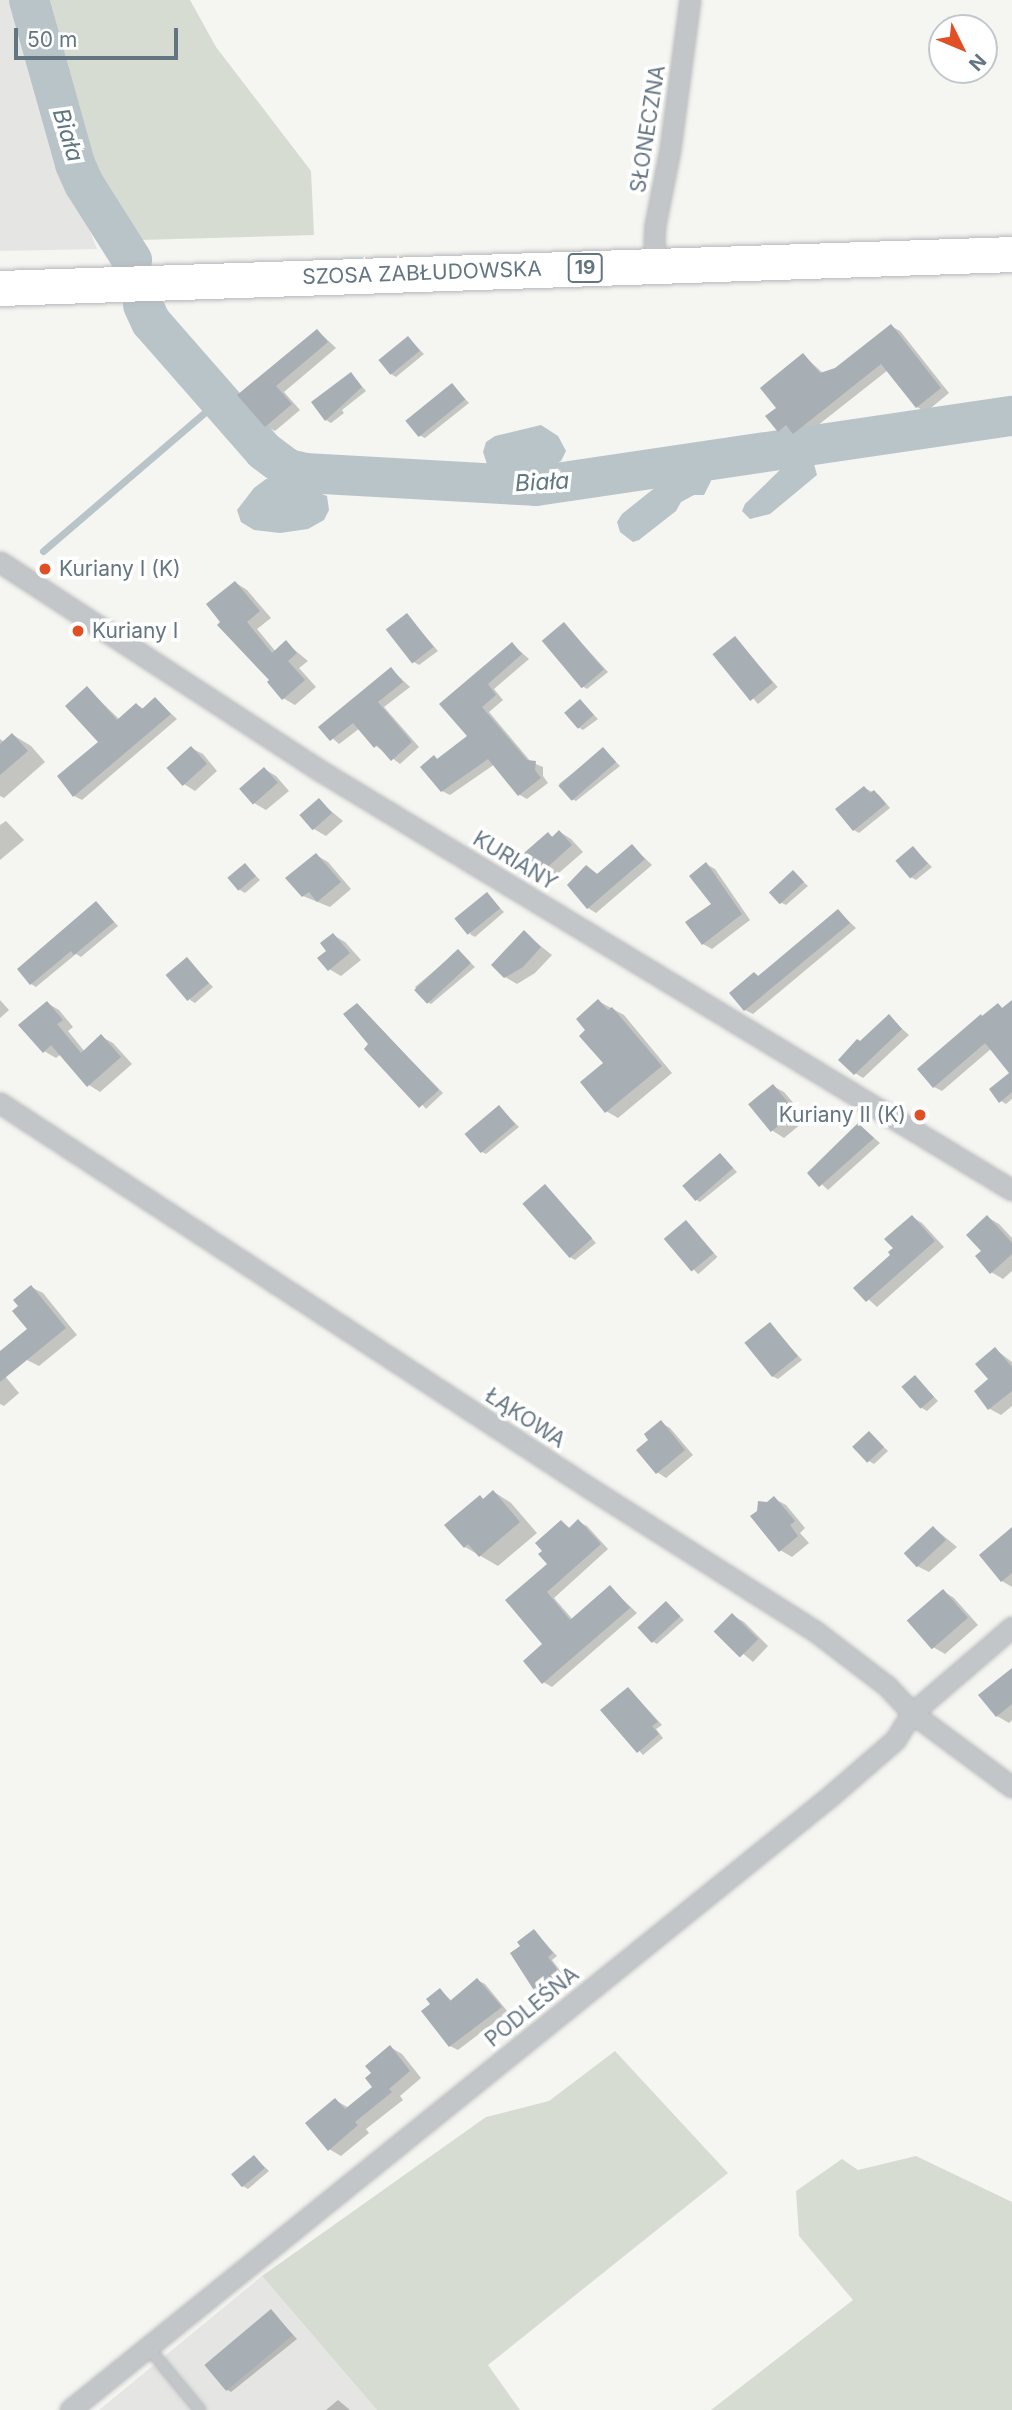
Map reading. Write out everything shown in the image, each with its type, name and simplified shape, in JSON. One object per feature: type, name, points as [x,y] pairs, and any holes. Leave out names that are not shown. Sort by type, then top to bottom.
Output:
[{"type":"highway","name":"SZOSA ZABŁUDOWSKA","points":[[0,288],[1012,254]]},
{"type":"street","name":"SŁONECZNA","points":[[658,265],[654,242],[655,225],[670,149],[690,0]]},
{"type":"street","name":"KURIANY","points":[[0,562],[320,770],[1012,1190]]},
{"type":"street","name":"ŁĄKOWA","points":[[0,1103],[588,1488],[815,1631],[887,1686],[912,1713],[1012,1787]]},
{"type":"street","name":"PODLEŚNA","points":[[70,2410],[828,1798],[895,1740],[912,1713],[1012,1628]]},
{"type":"lane","points":[[147,2346],[200,2410]]},
{"type":"shaded area","points":[[0,0],[21,0],[64,165],[97,249],[0,251]]},
{"type":"shaded area","points":[[41,0],[190,0],[216,47],[311,171],[314,235],[139,240],[91,176],[44,21]]},
{"type":"shaded area","points":[[541,425],[558,436],[566,451],[561,461],[545,471],[488,467],[483,452],[486,442],[495,436]]},
{"type":"shaded area","points":[[799,460],[814,464],[817,475],[770,514],[750,519],[742,511],[745,504],[787,463]]},
{"type":"shaded area","points":[[706,472],[711,481],[704,495],[694,495],[681,502],[676,511],[639,540],[633,542],[620,532],[617,522],[622,514],[657,486],[670,479]]},
{"type":"shaded area","points":[[266,479],[286,480],[327,496],[329,510],[324,520],[308,529],[280,533],[254,530],[241,522],[237,510],[254,488]]},
{"type":"shaded area","points":[[615,2051],[728,2173],[488,2365],[520,2410],[377,2410],[262,2276],[486,2117],[549,2101]]},
{"type":"shaded area","points":[[916,2156],[1012,2202],[1012,2410],[711,2410],[853,2300],[799,2236],[796,2191],[842,2159],[858,2170]]},
{"type":"shaded area","points":[[262,2276],[377,2410],[99,2410]]},
{"type":"building","points":[[891,324],[941,388],[916,408],[881,364],[793,434],[786,425],[778,432],[765,416],[776,408],[760,388],[803,353],[820,373],[835,368]]},
{"type":"building","points":[[317,329],[328,342],[276,386],[292,404],[265,427],[237,395]]},
{"type":"building","points":[[408,336],[420,351],[390,375],[378,360]]},
{"type":"building","points":[[351,372],[362,387],[325,421],[311,402]]},
{"type":"building","points":[[452,383],[465,399],[419,437],[405,421]]},
{"type":"building","points":[[235,581],[260,611],[247,622],[272,653],[286,640],[297,653],[288,661],[305,680],[282,700],[267,682],[269,680],[217,625],[220,622],[206,604]]},
{"type":"building","points":[[407,613],[433,647],[412,664],[386,630]]},
{"type":"building","points":[[564,622],[604,669],[582,688],[542,641]]},
{"type":"building","points":[[735,636],[773,683],[750,701],[712,654]]},
{"type":"building","points":[[512,642],[522,654],[488,684],[496,695],[482,707],[527,760],[536,761],[535,770],[541,778],[518,796],[488,759],[441,792],[420,767],[434,755],[437,759],[467,736],[439,704]]},
{"type":"building","points":[[391,667],[403,682],[378,702],[412,742],[391,761],[377,745],[374,748],[353,723],[330,741],[318,727]]},
{"type":"building","points":[[87,686],[117,720],[136,703],[142,709],[155,697],[171,714],[73,797],[57,776],[98,742],[65,706]]},
{"type":"building","points":[[580,699],[594,715],[578,729],[564,713]]},
{"type":"building","points":[[12,733],[28,751],[0,775],[0,744]]},
{"type":"building","points":[[191,746],[207,764],[183,786],[166,768]]},
{"type":"building","points":[[603,747],[616,762],[572,801],[558,786]]},
{"type":"building","points":[[264,767],[278,783],[253,804],[239,789]]},
{"type":"building","points":[[864,786],[870,793],[874,790],[886,804],[853,831],[835,809]]},
{"type":"building","points":[[319,798],[332,813],[312,830],[299,815]]},
{"type":"building","points":[[559,830],[572,845],[541,873],[524,853],[548,832],[552,837]]},
{"type":"building","points":[[632,844],[645,859],[587,909],[567,885],[586,865],[597,874]]},
{"type":"building","points":[[913,846],[928,864],[910,878],[895,861]]},
{"type":"building","points":[[316,853],[341,882],[317,902],[309,892],[302,897],[285,878]]},
{"type":"building","points":[[706,862],[742,914],[702,945],[685,922],[711,904],[689,876]]},
{"type":"building","points":[[245,863],[256,876],[238,891],[227,878]]},
{"type":"building","points":[[793,870],[804,882],[780,904],[769,893]]},
{"type":"building","points":[[487,892],[500,908],[468,935],[454,918]]},
{"type":"building","points":[[96,901],[114,922],[74,955],[71,951],[30,985],[17,969]]},
{"type":"building","points":[[838,909],[850,923],[744,1011],[729,993],[754,972],[758,976]]},
{"type":"building","points":[[524,930],[541,947],[523,967],[504,978],[491,965]]},
{"type":"building","points":[[333,933],[350,953],[328,971],[317,958],[326,951],[320,943]]},
{"type":"building","points":[[458,949],[471,963],[427,1004],[414,990]]},
{"type":"building","points":[[187,957],[209,983],[187,1001],[166,975]]},
{"type":"building","points":[[598,999],[608,1010],[612,1007],[662,1066],[605,1113],[580,1082],[603,1063],[579,1036],[585,1030],[576,1019]]},
{"type":"building","points":[[1012,1000],[1012,1092],[999,1103],[989,1089],[1009,1073],[985,1043],[933,1088],[917,1069],[981,1014],[982,1016],[998,1003],[1002,1008]]},
{"type":"building","points":[[47,1001],[63,1020],[57,1024],[81,1053],[101,1034],[121,1057],[87,1087],[51,1045],[43,1053],[18,1025]]},
{"type":"building","points":[[357,1003],[439,1090],[419,1108],[364,1049],[368,1044],[343,1014]]},
{"type":"building","points":[[889,1014],[902,1029],[854,1075],[838,1060],[857,1039],[860,1041]]},
{"type":"building","points":[[773,1084],[796,1112],[771,1132],[748,1104]]},
{"type":"building","points":[[499,1105],[515,1124],[481,1153],[465,1134]]},
{"type":"building","points":[[858,1123],[874,1138],[819,1187],[807,1173]]},
{"type":"building","points":[[720,1153],[733,1168],[695,1201],[682,1186]]},
{"type":"building","points":[[545,1184],[592,1238],[570,1258],[522,1204]]},
{"type":"building","points":[[912,1215],[935,1241],[866,1302],[853,1288],[890,1255],[888,1252],[893,1248],[884,1239]]},
{"type":"building","points":[[987,1215],[1012,1243],[1012,1254],[990,1274],[975,1256],[981,1251],[966,1235]]},
{"type":"building","points":[[686,1220],[714,1253],[691,1272],[664,1239]]},
{"type":"building","points":[[31,1285],[66,1328],[0,1382],[0,1351],[27,1329],[12,1311],[18,1306],[13,1300]]},
{"type":"building","points":[[770,1322],[798,1356],[772,1377],[744,1343]]},
{"type":"building","points":[[995,1347],[1012,1367],[1012,1391],[988,1410],[974,1391],[988,1379],[975,1364]]},
{"type":"building","points":[[915,1375],[934,1397],[920,1409],[901,1387]]},
{"type":"building","points":[[661,1420],[685,1450],[656,1474],[636,1450],[648,1440],[644,1434]]},
{"type":"building","points":[[869,1431],[884,1447],[867,1463],[852,1447]]},
{"type":"building","points":[[493,1490],[520,1522],[479,1557],[468,1544],[464,1548],[444,1525],[480,1495],[483,1499]]},
{"type":"building","points":[[774,1496],[795,1521],[790,1525],[798,1536],[779,1552],[750,1516],[757,1511],[758,1501],[767,1502]]},
{"type":"building","points":[[578,1519],[601,1544],[547,1592],[570,1620],[610,1585],[630,1608],[542,1684],[523,1661],[542,1644],[505,1600],[547,1564],[538,1554],[542,1551],[535,1543],[561,1520],[569,1528]]},
{"type":"building","points":[[933,1526],[946,1540],[917,1567],[904,1553]]},
{"type":"building","points":[[1012,1527],[1012,1573],[1001,1582],[979,1555]]},
{"type":"building","points":[[943,1589],[968,1618],[932,1649],[907,1620]]},
{"type":"building","points":[[666,1601],[680,1616],[652,1643],[637,1628]]},
{"type":"building","points":[[732,1613],[758,1639],[740,1658],[714,1631]]},
{"type":"building","points":[[1012,1668],[1012,1704],[996,1717],[978,1695]]},
{"type":"building","points":[[628,1687],[658,1722],[652,1726],[659,1734],[637,1753],[600,1710]]},
{"type":"building","points":[[534,1929],[553,1953],[548,1957],[560,1973],[535,1992],[510,1953],[520,1946],[517,1942]]},
{"type":"building","points":[[477,1978],[502,2007],[449,2047],[421,2011],[430,2004],[426,1999],[440,1988],[450,2001]]},
{"type":"building","points":[[390,2045],[410,2071],[389,2089],[392,2092],[355,2122],[358,2125],[328,2151],[305,2123],[335,2098],[345,2109],[372,2087],[365,2078],[371,2073],[365,2066]]},
{"type":"building","points":[[254,2155],[265,2168],[242,2187],[231,2174]]},
{"type":"building","points":[[271,2309],[293,2335],[226,2391],[204,2365]]},
{"type":"waterway","name":"Biała","points":[[29,0],[75,164],[84,184],[132,260]]},
{"type":"waterway","name":"Biała","points":[[143,305],[151,322],[264,451],[288,469],[305,473],[536,486],[1012,416]]},
{"type":"waterway","points":[[43,551],[219,400]]},
{"type":"place","name":"Kuriany I (K)","points":[[45,569]]},
{"type":"place","name":"Kuriany I","points":[[78,631]]},
{"type":"place","name":"Kuriany II (K)","points":[[920,1115]]}]
